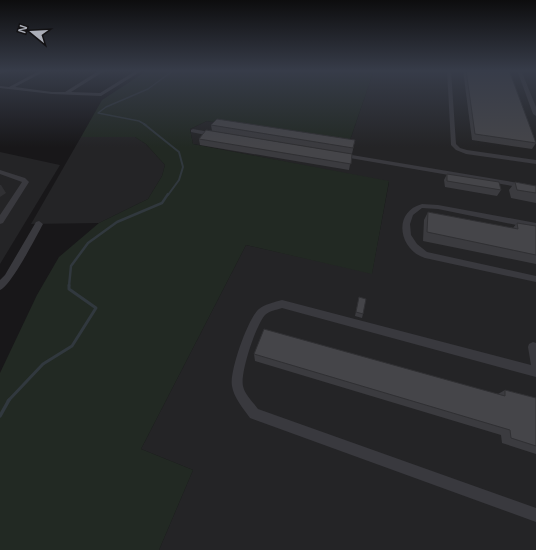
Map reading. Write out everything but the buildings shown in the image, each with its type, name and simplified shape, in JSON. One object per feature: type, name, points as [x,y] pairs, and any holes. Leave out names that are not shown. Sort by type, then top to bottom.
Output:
[{"type":"street","points":[[450,96],[453,144],[458,149],[466,152],[536,162]]},
{"type":"street","points":[[529,96],[536,114]]},
{"type":"street","points":[[193,131],[224,136]]},
{"type":"street","points":[[333,154],[536,188]]},
{"type":"street","points":[[0,172],[23,179],[26,182],[0,221]]},
{"type":"street","points":[[536,226],[438,207],[422,206],[414,209],[408,216],[406,227],[408,239],[413,246],[425,255],[536,279]]},
{"type":"street","points":[[0,286],[8,277],[38,224]]},
{"type":"street","points":[[536,372],[282,304],[271,307],[260,313],[238,364],[237,382],[242,398],[254,414],[536,515]]},
{"type":"street","points":[[536,348],[533,347],[536,364]]},
{"type":"shaded area","points":[[109,96],[365,96],[349,143],[207,121],[190,129],[193,144],[389,181],[372,274],[246,245],[141,449],[193,470],[159,550],[0,550],[0,373],[37,295],[59,257],[99,223],[148,199],[162,176],[165,165],[146,144],[135,137],[81,137],[102,100]]},
{"type":"shaded area","points":[[365,96],[536,96],[536,550],[159,550],[193,470],[141,449],[246,245],[372,273],[389,182],[193,144],[190,129],[207,121],[349,143]]},
{"type":"shaded area","points":[[81,137],[135,137],[146,144],[165,165],[162,176],[148,199],[99,223],[31,224]]},
{"type":"shaded area","points":[[0,152],[60,165],[0,264]]},
{"type":"waterway","points":[[132,96],[106,107],[98,113],[139,121],[146,125]]},
{"type":"waterway","points":[[144,124],[179,152],[183,167],[179,180],[168,195]]},
{"type":"waterway","points":[[69,286],[71,266],[88,243],[117,222],[162,203],[168,194]]},
{"type":"waterway","points":[[8,401],[43,364],[72,346],[96,308],[69,289],[69,286]]},
{"type":"waterway","points":[[0,416],[9,400]]}]
